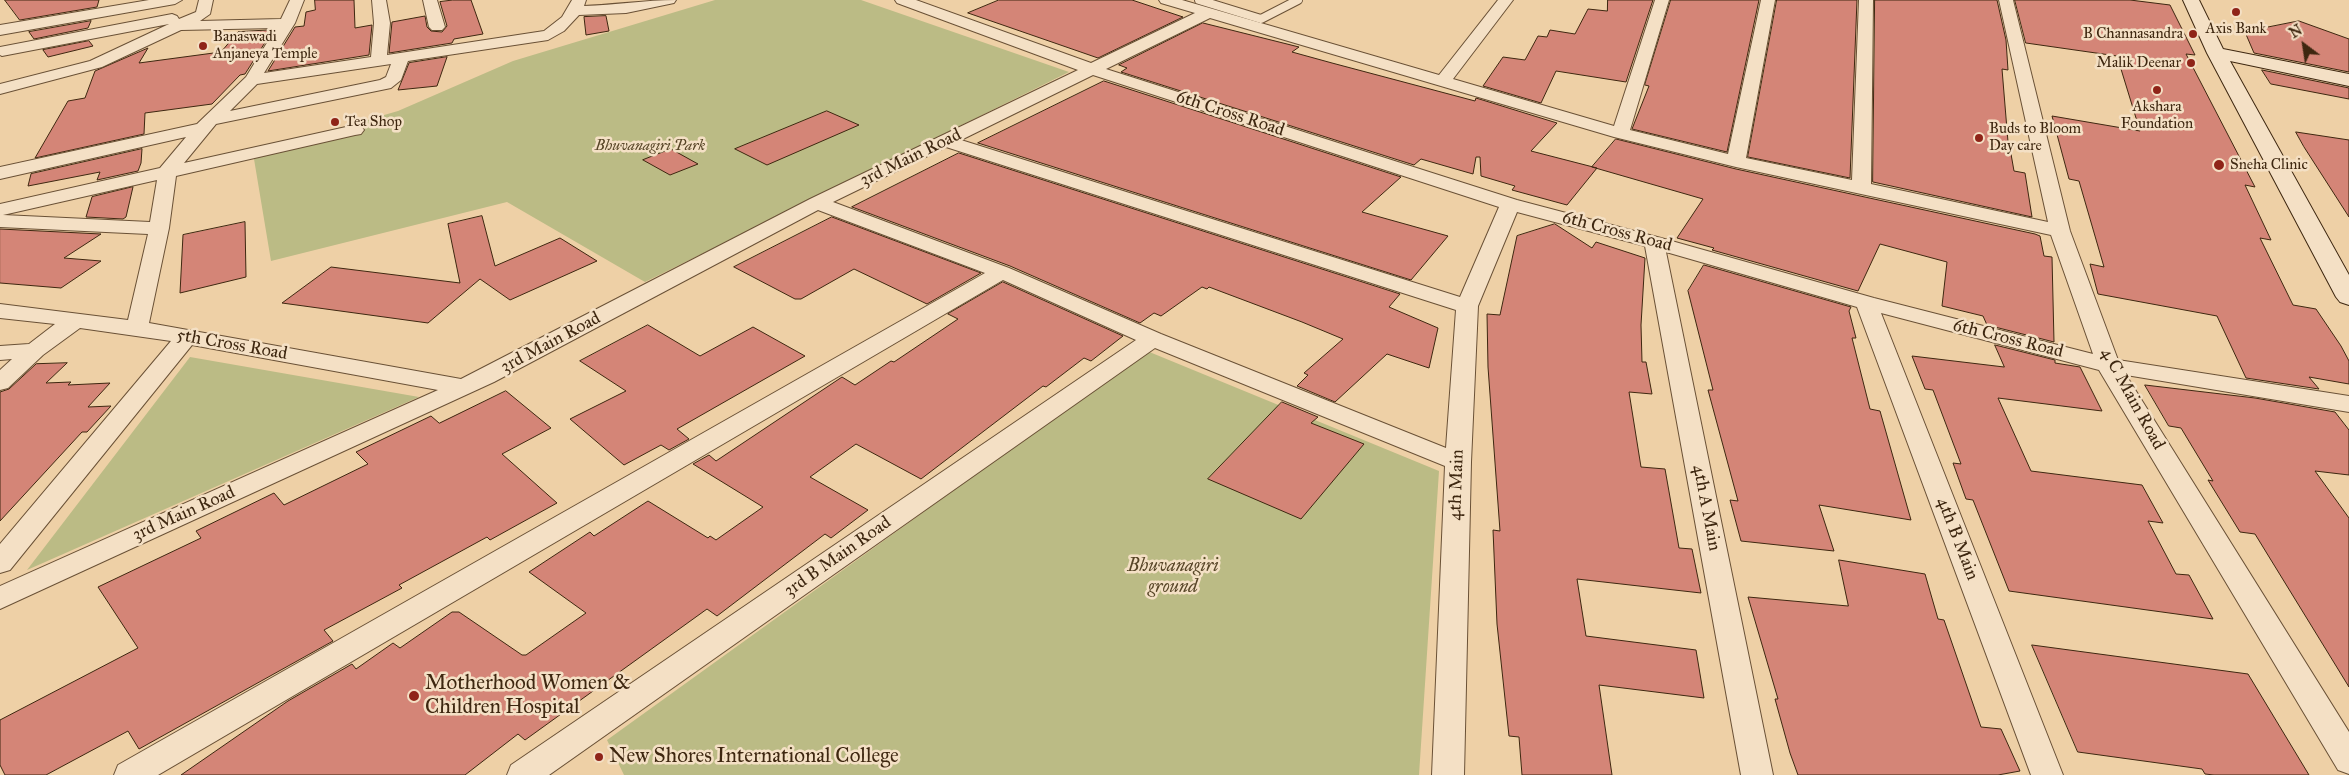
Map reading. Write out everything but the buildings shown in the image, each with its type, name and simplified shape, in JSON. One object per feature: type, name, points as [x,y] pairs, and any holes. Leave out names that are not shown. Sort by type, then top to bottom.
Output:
[{"type":"street","points":[[0,30],[175,0]]},
{"type":"street","points":[[137,328],[159,228],[168,170],[207,124],[252,80],[287,23],[297,0]]},
{"type":"street","points":[[379,0],[382,23],[379,61]]},
{"type":"street","points":[[430,0],[437,27]]},
{"type":"street","points":[[252,80],[548,35],[562,27],[578,5],[626,9],[670,0]]},
{"type":"street","name":"6th Cross Road","points":[[902,0],[1094,70],[1510,204],[1654,242],[1866,303],[2108,365],[2349,404]]},
{"type":"street","points":[[1443,80],[1506,0]]},
{"type":"street","points":[[1620,133],[1662,0]]},
{"type":"street","points":[[1736,161],[1768,0]]},
{"type":"street","points":[[1861,188],[1866,0]]},
{"type":"street","name":"4 C Main Road","points":[[2006,0],[2060,231],[2108,365],[2349,760]]},
{"type":"street","points":[[2191,0],[2216,53],[2349,296]]},
{"type":"street","points":[[1179,2],[1204,7],[1620,133],[1736,161],[2060,231]]},
{"type":"street","points":[[0,89],[96,64],[178,27],[205,7]]},
{"type":"street","points":[[2,51],[205,7]]},
{"type":"street","name":"3rd Main Road","points":[[0,598],[464,387],[817,203],[1094,70],[1204,7]]},
{"type":"street","points":[[44,22],[53,8]]},
{"type":"street","points":[[178,27],[287,23]]},
{"type":"street","points":[[2216,53],[2349,80]]},
{"type":"street","points":[[0,173],[385,84],[393,80],[401,57]]},
{"type":"street","points":[[0,210],[168,170],[355,130]]},
{"type":"street","points":[[946,141],[1467,306]]},
{"type":"street","points":[[817,203],[1002,272],[1153,339],[1458,462]]},
{"type":"street","name":"4th Main","points":[[1448,775],[1458,462],[1467,306],[1510,204]]},
{"type":"street","points":[[0,221],[159,228]]},
{"type":"street","name":"4th A Main","points":[[1654,242],[1757,775]]},
{"type":"street","points":[[130,775],[1002,272]]},
{"type":"street","name":"4th B Main","points":[[1866,303],[2047,775]]},
{"type":"street","name":"5th Cross Road","points":[[0,311],[77,319],[187,336],[464,387]]},
{"type":"street","points":[[0,383],[35,350],[77,319]]},
{"type":"street","points":[[0,563],[187,336]]},
{"type":"street","name":"3rd B Main Road","points":[[523,775],[1153,339]]},
{"type":"street","points":[[0,353],[35,350]]},
{"type":"lane","points":[[1204,7],[1261,19],[1298,0]]},
{"type":"green space","name":"Bhuvanagiri Park","points":[[715,0],[861,0],[1069,72],[645,282],[507,202],[271,261],[253,153],[398,111],[513,61]]},
{"type":"green space","name":"Bhuvanagiri ground","points":[[1147,351],[1439,471],[1419,775],[624,775],[607,740]]},
{"type":"green space","points":[[190,357],[419,397],[27,570]]},
{"type":"place","name":"Axis Bank","points":[[2236,12]]},
{"type":"place","name":"B Channasandra","points":[[2193,34]]},
{"type":"place","name":"Banaswadi Anjaneya Temple","points":[[203,46]]},
{"type":"place","name":"Malik Deenar","points":[[2191,63]]},
{"type":"place","name":"Akshara Foundation","points":[[2157,90]]},
{"type":"place","name":"Tea Shop","points":[[335,122]]},
{"type":"place","name":"Buds to Bloom Day care","points":[[1979,138]]},
{"type":"place","name":"Sneha Clinic","points":[[2219,165]]},
{"type":"place","name":"Motherhood Women & Children Hospital","points":[[414,696]]},
{"type":"place","name":"New Shores International College","points":[[599,757]]}]
